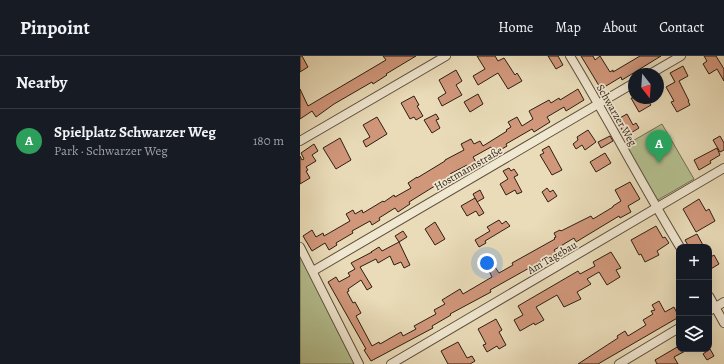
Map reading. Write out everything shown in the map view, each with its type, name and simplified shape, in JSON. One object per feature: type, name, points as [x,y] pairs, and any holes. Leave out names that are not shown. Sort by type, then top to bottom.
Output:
[{"type":"street","points":[[300,141],[446,56]]},
{"type":"street","name":"Schwarzer Weg","points":[[570,56],[599,104],[656,208],[678,244]]},
{"type":"street","points":[[660,68],[681,56]]},
{"type":"street","name":"Hostmannstraße","points":[[313,271],[628,87]]},
{"type":"street","name":"Am Tagebau","points":[[391,364],[724,168]]},
{"type":"street","points":[[300,247],[359,364]]},
{"type":"street","points":[[724,302],[712,309],[724,323]]},
{"type":"street","points":[[619,364],[676,330]]},
{"type":"green space","points":[[662,124],[694,179],[656,201],[624,146]]},
{"type":"green space","points":[[300,256],[355,364],[300,364]]},
{"type":"building","points":[[300,56],[302,56],[308,67],[300,72]]},
{"type":"building","points":[[383,56],[416,56],[386,74],[387,75],[373,84],[372,82],[334,104],[316,117],[312,111],[300,119],[300,89],[308,106],[386,60]]},
{"type":"building","points":[[477,56],[495,56],[498,61],[504,58],[515,75],[517,73],[522,81],[508,89],[498,73],[478,85],[473,76],[485,69]]},
{"type":"building","points":[[548,56],[558,56],[563,65],[556,69]]},
{"type":"building","points":[[581,56],[593,56],[595,60],[600,56],[610,72],[613,70],[613,72],[640,56],[661,56],[642,68],[628,68],[628,76],[622,80],[621,77],[601,89]]},
{"type":"building","points":[[704,56],[716,56],[724,69],[724,81],[717,69],[709,74],[703,64],[707,61]]},
{"type":"building","points":[[683,66],[688,76],[679,81],[690,105],[677,112],[671,102],[674,101],[666,87],[675,82],[670,73]]},
{"type":"building","points":[[456,70],[462,81],[456,85],[462,95],[442,106],[438,98],[446,93],[439,80]]},
{"type":"building","points":[[578,89],[584,100],[566,111],[564,107],[547,117],[550,122],[534,132],[532,129],[506,144],[507,146],[495,153],[491,147],[473,157],[477,164],[469,169],[467,165],[450,174],[451,176],[409,202],[410,204],[398,212],[395,208],[379,218],[380,220],[372,225],[370,221],[352,231],[353,233],[336,243],[337,245],[329,250],[325,243],[312,251],[303,236],[312,230],[316,237],[323,233],[324,236],[350,221],[346,214],[353,210],[355,214],[362,210],[363,213],[394,195],[395,197],[411,188],[408,183],[464,150],[461,144],[471,139],[474,144],[480,141],[483,146],[507,131],[506,130],[511,127],[508,122],[517,117],[522,126],[533,119],[529,111],[549,100],[551,103],[559,98],[560,100]]},
{"type":"building","points":[[478,94],[483,104],[470,112],[464,102]]},
{"type":"building","points":[[414,96],[419,105],[417,106],[423,116],[416,120],[414,117],[410,119],[401,103]]},
{"type":"building","points":[[634,104],[651,105],[639,112]]},
{"type":"building","points":[[436,114],[439,119],[436,120],[440,128],[432,133],[424,120]]},
{"type":"building","points":[[627,114],[633,125],[636,123],[639,128],[626,136],[616,120]]},
{"type":"building","points":[[377,117],[387,134],[366,147],[363,141],[370,137],[363,125]]},
{"type":"building","points":[[588,130],[596,142],[585,150],[582,145],[576,149],[573,144],[578,140],[577,137]]},
{"type":"building","points":[[610,136],[613,141],[601,148],[598,142]]},
{"type":"building","points":[[720,136],[724,143],[724,150],[720,152],[713,140]]},
{"type":"building","points":[[340,138],[351,160],[336,169],[323,148]]},
{"type":"building","points":[[314,144],[318,151],[312,155],[316,161],[306,167],[308,170],[306,171],[310,178],[300,184],[300,156],[302,160],[304,159],[301,153]]},
{"type":"building","points":[[549,146],[562,170],[552,175],[540,155],[544,153],[542,150]]},
{"type":"building","points":[[717,148],[720,155],[710,161],[711,163],[699,170],[694,160]]},
{"type":"building","points":[[605,153],[611,163],[596,172],[590,162]]},
{"type":"building","points":[[509,168],[511,171],[514,169],[518,175],[514,177],[522,192],[517,194],[515,190],[506,195],[500,184],[508,179],[503,171]]},
{"type":"building","points":[[630,182],[640,199],[628,206],[631,212],[620,218],[619,216],[576,242],[574,238],[554,250],[556,253],[490,290],[491,292],[450,314],[451,315],[432,326],[433,328],[371,361],[364,350],[366,349],[328,282],[336,277],[339,282],[350,276],[348,273],[355,269],[351,263],[379,247],[382,251],[399,242],[410,265],[404,268],[401,262],[394,265],[390,256],[378,263],[376,259],[360,267],[372,287],[367,290],[361,280],[348,289],[349,291],[347,292],[361,313],[356,316],[372,346],[379,342],[380,344],[401,332],[403,336],[416,329],[414,326],[436,314],[434,310],[445,304],[442,300],[460,289],[463,294],[492,277],[489,271],[495,267],[499,273],[513,265],[512,263],[555,239],[554,238],[556,237],[554,233],[591,216],[593,219],[613,207],[621,201],[615,190]]},
{"type":"building","points":[[547,188],[550,192],[553,190],[557,196],[548,202],[542,192]]},
{"type":"building","points":[[480,190],[484,198],[477,202],[473,194]]},
{"type":"building","points":[[475,198],[484,213],[479,216],[476,211],[467,216],[461,206]]},
{"type":"building","points":[[699,199],[706,211],[709,209],[715,221],[696,232],[683,209]]},
{"type":"building","points":[[499,220],[502,224],[506,221],[510,226],[485,241],[486,243],[479,247],[475,240],[490,231],[487,227]]},
{"type":"building","points":[[435,222],[445,239],[435,245],[425,229]]},
{"type":"building","points":[[656,226],[663,238],[665,237],[669,243],[657,251],[659,255],[645,262],[641,254],[639,255],[631,240]]},
{"type":"building","points":[[403,231],[407,237],[399,242],[395,236]]},
{"type":"building","points":[[697,234],[702,244],[687,244],[685,240]]},
{"type":"building","points":[[611,252],[621,268],[616,270],[620,277],[607,285],[599,272],[587,279],[591,284],[577,292],[581,299],[564,307],[557,295],[536,307],[544,320],[535,325],[534,323],[520,331],[514,320],[523,315],[518,306],[578,271],[580,274],[595,266],[593,262]]},
{"type":"building","points":[[714,255],[719,264],[712,268],[712,256]]},
{"type":"building","points":[[659,301],[665,312],[674,307],[676,311],[676,319],[598,364],[578,364],[618,338],[617,336],[625,331],[628,336],[646,325],[643,320],[653,314],[651,311],[655,310],[652,305]]},
{"type":"building","points":[[496,319],[502,330],[499,332],[506,345],[499,349],[497,346],[487,352],[483,345],[486,344],[478,329]]},
{"type":"building","points":[[458,342],[467,358],[472,356],[475,361],[470,364],[448,364],[441,351]]},
{"type":"building","points":[[676,348],[676,352],[683,352],[674,357],[678,364],[657,364],[655,360]]},
{"type":"building","points":[[706,352],[712,352],[714,356],[707,360],[703,354]]},
{"type":"place","name":"Spielplatz Schwarzer Weg","points":[[659,163]]}]
